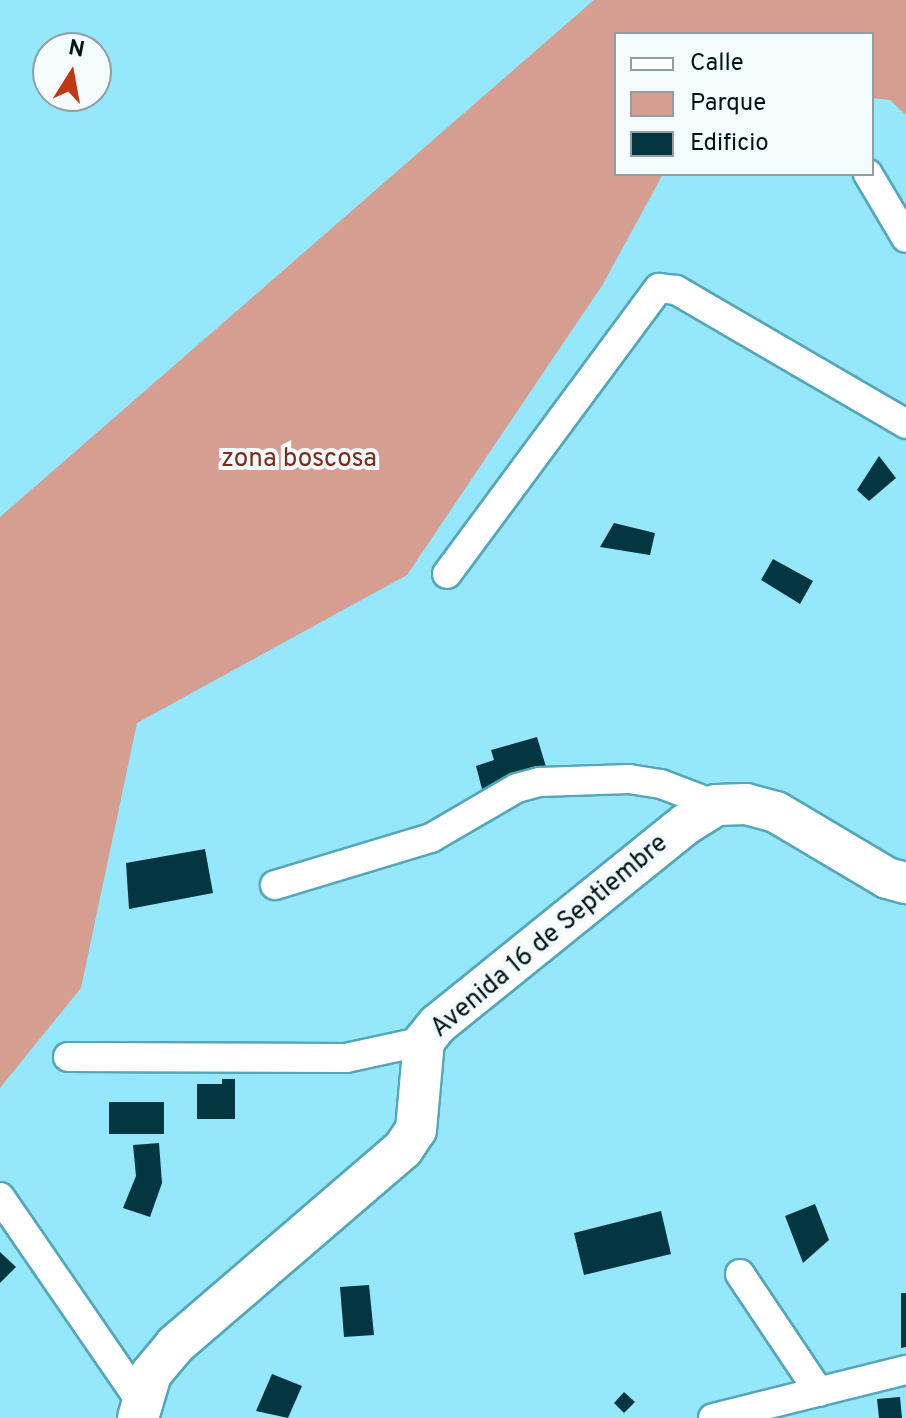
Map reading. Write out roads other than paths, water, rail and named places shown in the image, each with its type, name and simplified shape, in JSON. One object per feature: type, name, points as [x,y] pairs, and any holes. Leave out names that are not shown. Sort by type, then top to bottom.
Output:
[{"type":"street","points":[[869,176],[906,238]]},
{"type":"street","points":[[447,574],[659,288],[676,290],[906,424]]},
{"type":"street","points":[[275,885],[431,838],[517,788],[540,782],[629,779],[661,784],[716,805],[746,804],[776,812],[887,878],[906,883]]},
{"type":"street","name":"Avenida 16 de Septiembre","points":[[138,1408],[175,1345],[403,1149],[416,1130],[424,1041],[438,1024],[716,805]]},
{"type":"street","points":[[68,1057],[346,1058],[424,1041]]},
{"type":"street","points":[[0,1197],[138,1408]]},
{"type":"street","points":[[740,1274],[819,1392]]},
{"type":"street","points":[[713,1418],[906,1370]]},
{"type":"park label","name":"zona boscosa","points":[[299,460]]}]
